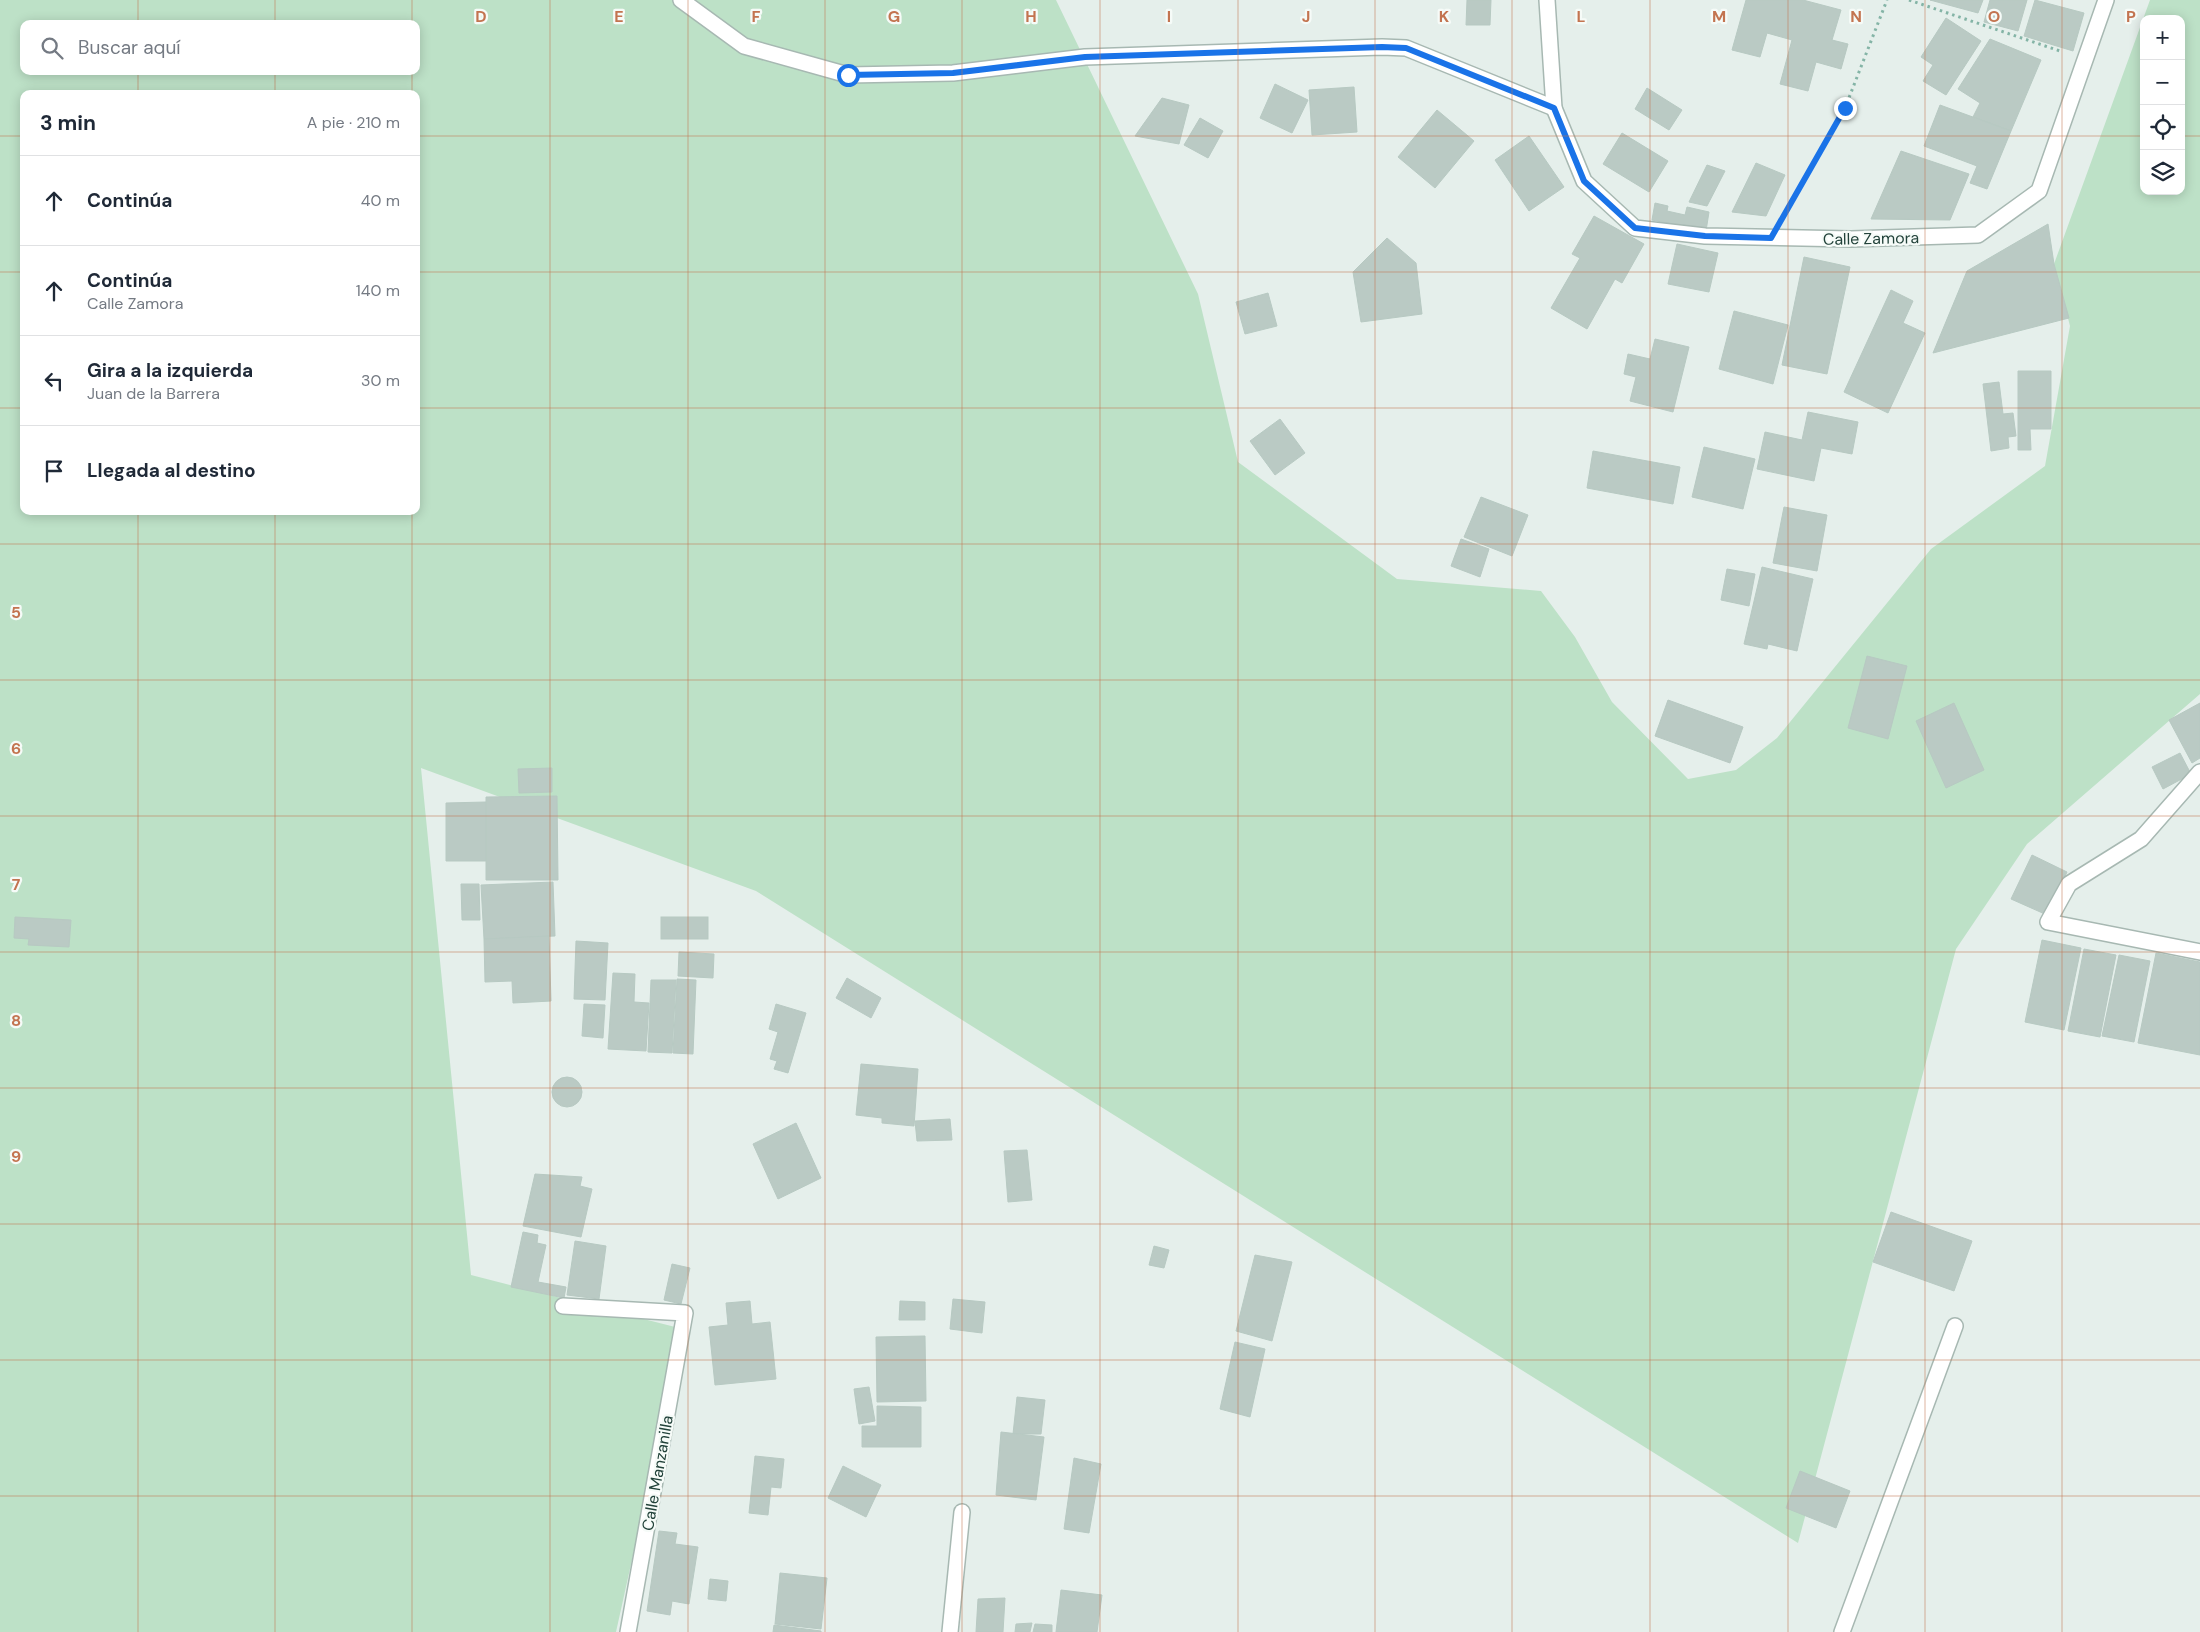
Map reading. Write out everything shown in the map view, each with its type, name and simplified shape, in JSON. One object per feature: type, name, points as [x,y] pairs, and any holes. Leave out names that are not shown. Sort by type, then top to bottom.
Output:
[{"type":"street","points":[[681,0],[744,46],[848,75],[953,73],[1085,57],[1382,47],[1406,48],[1554,108]]},
{"type":"street","name":"Calle Zamora","points":[[1547,0],[1554,108],[1584,181],[1635,228],[1705,236],[1851,239],[1978,235],[2039,191],[2106,0]]},
{"type":"street","points":[[2200,772],[2141,839],[2070,884],[2048,922],[2200,952]]},
{"type":"street","name":"Calle Manzanilla","points":[[563,1306],[685,1313],[628,1632]]},
{"type":"street","points":[[1842,1632],[1955,1326]]},
{"type":"street","points":[[950,1632],[962,1512]]},
{"type":"path","points":[[1771,238],[1845,108],[1887,0]]},
{"type":"path","points":[[1909,0],[2086,60]]},
{"type":"green space","points":[[0,0],[1056,0],[1198,294],[1238,462],[1397,579],[1541,591],[1575,637],[1612,702],[1688,779],[1736,770],[1777,738],[1931,549],[2045,466],[2070,326],[2054,264],[2140,28],[2140,195],[2185,195],[2185,15],[2145,15],[2150,0],[2200,0],[2200,694],[2027,844],[1956,949],[1798,1543],[756,891],[421,768],[471,1275],[683,1329],[616,1632],[0,1632]]},
{"type":"building","points":[[1467,0],[1491,0],[1490,25],[1466,25]]},
{"type":"building","points":[[1746,0],[1803,0],[1841,10],[1832,40],[1848,44],[1841,69],[1816,62],[1808,91],[1780,84],[1792,40],[1767,33],[1760,57],[1732,50]]},
{"type":"building","points":[[1930,0],[1983,0],[1978,13]]},
{"type":"building","points":[[1990,0],[2027,0],[2018,31],[1984,22]]},
{"type":"building","points":[[2035,0],[2084,13],[2073,51],[2024,36]]},
{"type":"building","points":[[1946,18],[1981,41],[1946,95],[1923,81],[1933,65],[1921,57]]},
{"type":"building","points":[[1990,39],[2041,60],[2011,131],[1973,117],[1980,103],[1958,89]]},
{"type":"building","points":[[1275,84],[1308,100],[1292,133],[1260,118]]},
{"type":"building","points":[[1354,87],[1357,132],[1312,135],[1309,90]]},
{"type":"building","points":[[1647,88],[1682,110],[1669,130],[1635,109]]},
{"type":"building","points":[[1162,98],[1189,105],[1179,144],[1135,136]]},
{"type":"building","points":[[1940,105],[2011,131],[1987,189],[1970,183],[1977,166],[1924,146]]},
{"type":"building","points":[[1437,110],[1474,141],[1435,188],[1398,157]]},
{"type":"building","points":[[1200,118],[1223,131],[1208,158],[1184,145]]},
{"type":"building","points":[[1622,133],[1668,161],[1649,192],[1603,164]]},
{"type":"building","points":[[1529,136],[1564,187],[1529,211],[1495,160]]},
{"type":"building","points":[[1901,151],[1969,174],[1950,220],[1871,219]]},
{"type":"building","points":[[1756,163],[1785,175],[1766,216],[1732,212]]},
{"type":"building","points":[[1707,165],[1725,171],[1707,206],[1689,202]]},
{"type":"building","points":[[1655,203],[1668,206],[1667,211],[1685,215],[1687,207],[1709,212],[1706,231],[1652,220]]},
{"type":"building","points":[[1594,216],[1644,244],[1622,283],[1615,279],[1587,329],[1551,308],[1580,258],[1572,254]]},
{"type":"building","points":[[2048,224],[2054,264],[2069,318],[1933,353],[1967,271]]},
{"type":"building","points":[[1387,238],[1416,263],[1422,314],[1361,322],[1353,272]]},
{"type":"building","points":[[1677,244],[1718,253],[1709,292],[1668,284]]},
{"type":"building","points":[[1804,257],[1850,267],[1827,374],[1782,365]]},
{"type":"building","points":[[1891,290],[1913,301],[1903,323],[1925,333],[1888,413],[1844,392]]},
{"type":"building","points":[[1268,293],[1277,326],[1245,334],[1236,302]]},
{"type":"building","points":[[1734,311],[1788,325],[1773,384],[1719,369]]},
{"type":"building","points":[[1655,339],[1689,347],[1673,412],[1630,401],[1636,377],[1624,374],[1628,354],[1650,359]]},
{"type":"building","points":[[2018,371],[2051,371],[2051,429],[2030,429],[2031,450],[2018,450]]},
{"type":"building","points":[[1999,382],[2003,414],[2013,413],[2016,436],[2008,437],[2009,448],[1991,451],[1983,384]]},
{"type":"building","points":[[1808,412],[1858,422],[1852,454],[1821,448],[1814,481],[1757,469],[1765,432],[1802,440]]},
{"type":"building","points":[[1280,419],[1305,453],[1275,475],[1250,441]]},
{"type":"building","points":[[1704,447],[1755,459],[1743,509],[1692,497]]},
{"type":"building","points":[[1593,451],[1680,467],[1673,504],[1587,488]]},
{"type":"building","points":[[1481,497],[1528,515],[1512,556],[1464,537]]},
{"type":"building","points":[[1784,507],[1827,515],[1817,571],[1773,563]]},
{"type":"building","points":[[1461,539],[1489,549],[1480,577],[1451,566]]},
{"type":"building","points":[[1762,567],[1813,579],[1797,651],[1768,644],[1767,649],[1744,644]]},
{"type":"building","points":[[1727,569],[1755,574],[1749,606],[1721,600]]},
{"type":"building","points":[[1867,656],[1907,666],[1888,739],[1848,728]]},
{"type":"building","points":[[1668,700],[1743,727],[1730,763],[1655,736]]},
{"type":"building","points":[[1954,703],[1984,770],[1946,788],[1916,721]]},
{"type":"building","points":[[2200,703],[2200,758],[2192,763],[2169,720]]},
{"type":"building","points":[[2180,753],[2191,774],[2163,789],[2152,767]]},
{"type":"building","points":[[552,768],[552,792],[519,793],[518,769]]},
{"type":"building","points":[[557,796],[558,880],[486,880],[486,797]]},
{"type":"building","points":[[486,802],[486,861],[446,861],[446,803]]},
{"type":"building","points":[[2032,855],[2067,872],[2047,915],[2011,899]]},
{"type":"building","points":[[553,882],[555,936],[484,939],[481,885]]},
{"type":"building","points":[[461,884],[479,884],[480,920],[462,920]]},
{"type":"building","points":[[15,917],[71,920],[69,947],[28,945],[29,939],[14,938]]},
{"type":"building","points":[[661,917],[708,917],[708,939],[661,939]]},
{"type":"building","points":[[549,936],[551,1001],[513,1003],[512,981],[485,982],[484,939]]},
{"type":"building","points":[[2042,940],[2081,948],[2064,1030],[2025,1022]]},
{"type":"building","points":[[576,941],[608,943],[605,1000],[574,999]]},
{"type":"building","points":[[2084,949],[2116,955],[2100,1037],[2068,1031]]},
{"type":"building","points":[[679,952],[714,954],[713,978],[678,976]]},
{"type":"building","points":[[2156,953],[2200,962],[2200,1055],[2138,1043]]},
{"type":"building","points":[[2119,955],[2150,961],[2134,1042],[2102,1036]]},
{"type":"building","points":[[613,973],[635,974],[634,1002],[649,1003],[646,1051],[608,1049]]},
{"type":"building","points":[[847,978],[881,998],[871,1018],[836,998]]},
{"type":"building","points":[[677,979],[696,980],[693,1054],[673,1053]]},
{"type":"building","points":[[651,980],[676,980],[672,1053],[648,1052]]},
{"type":"building","points":[[584,1004],[605,1005],[603,1038],[582,1036]]},
{"type":"building","points":[[776,1004],[806,1013],[788,1073],[774,1069],[777,1061],[770,1059],[778,1032],[769,1029]]},
{"type":"building","points":[[861,1064],[918,1069],[914,1126],[882,1123],[882,1118],[856,1115]]},
{"type":"building","points":[[567,1077],[578,1081],[582,1092],[578,1103],[567,1107],[556,1103],[552,1092],[556,1081]]},
{"type":"building","points":[[950,1119],[952,1140],[917,1141],[915,1121]]},
{"type":"building","points":[[796,1123],[821,1178],[778,1199],[753,1144]]},
{"type":"building","points":[[1027,1150],[1032,1200],[1008,1202],[1004,1151]]},
{"type":"building","points":[[535,1174],[582,1177],[580,1186],[592,1189],[581,1237],[523,1226]]},
{"type":"building","points":[[1891,1212],[1972,1241],[1954,1291],[1873,1262]]},
{"type":"building","points":[[523,1232],[538,1235],[537,1243],[546,1245],[538,1282],[566,1287],[564,1298],[511,1287]]},
{"type":"building","points":[[575,1241],[606,1246],[599,1299],[567,1295]]},
{"type":"building","points":[[1154,1246],[1169,1250],[1164,1268],[1149,1265]]},
{"type":"building","points":[[1255,1255],[1292,1262],[1272,1341],[1236,1331]]},
{"type":"building","points":[[672,1264],[690,1268],[681,1304],[664,1300]]},
{"type":"building","points":[[953,1299],[985,1302],[982,1333],[950,1329]]},
{"type":"building","points":[[750,1301],[752,1324],[770,1322],[776,1379],[715,1385],[709,1327],[728,1325],[726,1303]]},
{"type":"building","points":[[900,1301],[925,1302],[925,1320],[899,1320]]},
{"type":"building","points":[[925,1336],[926,1401],[877,1402],[876,1337]]},
{"type":"building","points":[[1235,1342],[1265,1349],[1250,1417],[1220,1409]]},
{"type":"building","points":[[869,1387],[875,1421],[859,1424],[854,1389]]},
{"type":"building","points":[[1017,1397],[1045,1400],[1041,1434],[1013,1434]]},
{"type":"building","points":[[877,1406],[921,1407],[921,1447],[862,1447],[862,1426],[877,1426]]},
{"type":"building","points":[[1001,1432],[1044,1437],[1036,1500],[996,1495]]},
{"type":"building","points":[[755,1456],[784,1459],[781,1488],[771,1487],[768,1515],[749,1513]]},
{"type":"building","points":[[1074,1458],[1101,1464],[1089,1533],[1064,1529]]},
{"type":"building","points":[[843,1466],[881,1485],[866,1517],[828,1498]]},
{"type":"building","points":[[1800,1471],[1850,1491],[1836,1528],[1786,1508]]},
{"type":"building","points":[[659,1531],[677,1533],[675,1544],[698,1547],[689,1604],[672,1601],[670,1615],[647,1611]]},
{"type":"building","points":[[780,1573],[827,1578],[821,1629],[775,1624]]},
{"type":"building","points":[[710,1579],[728,1581],[726,1601],[708,1599]]},
{"type":"building","points":[[1061,1590],[1102,1595],[1097,1632],[1056,1632]]},
{"type":"building","points":[[1005,1598],[1003,1632],[976,1632],[978,1599]]},
{"type":"building","points":[[1032,1623],[1030,1632],[1015,1632],[1016,1624]]},
{"type":"building","points":[[1035,1624],[1052,1625],[1052,1632],[1033,1632]]},
{"type":"building","points":[[774,1625],[821,1631],[821,1632],[773,1632]]},
{"type":"route","points":[[848,75],[953,73],[1085,57],[1382,47],[1406,48],[1554,108],[1584,181],[1635,228],[1705,236],[1771,238],[1845,108]]}]
